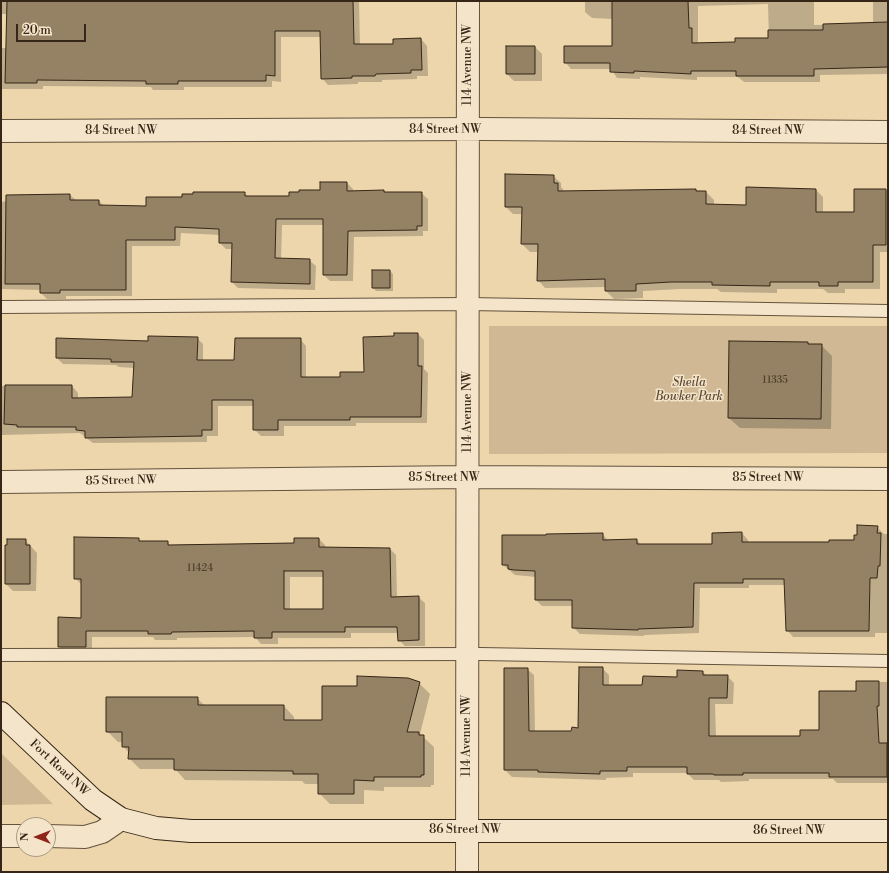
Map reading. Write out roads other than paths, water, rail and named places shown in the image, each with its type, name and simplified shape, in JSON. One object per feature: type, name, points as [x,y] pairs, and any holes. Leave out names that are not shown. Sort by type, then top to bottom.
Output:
[{"type":"street","name":"114 Avenue NW","points":[[467,872],[468,1]]},
{"type":"street","name":"84 Street NW","points":[[1,131],[468,130],[888,132]]},
{"type":"street","name":"85 Street NW","points":[[1,482],[468,477],[888,479]]},
{"type":"street","name":"Fort Road NW","points":[[1,713],[69,779],[93,800],[121,819]]},
{"type":"street","name":"86 Street NW","points":[[121,819],[156,828],[191,830],[888,831]]},
{"type":"street","points":[[56,836],[85,836],[102,832],[121,819]]},
{"type":"street","points":[[1,836],[16,836]]},
{"type":"lane","points":[[1,308],[468,304],[888,311]]},
{"type":"lane","points":[[1,655],[468,654],[888,661]]},
{"type":"park label","name":"Sheila Bowker Park","points":[[689,390]]}]
